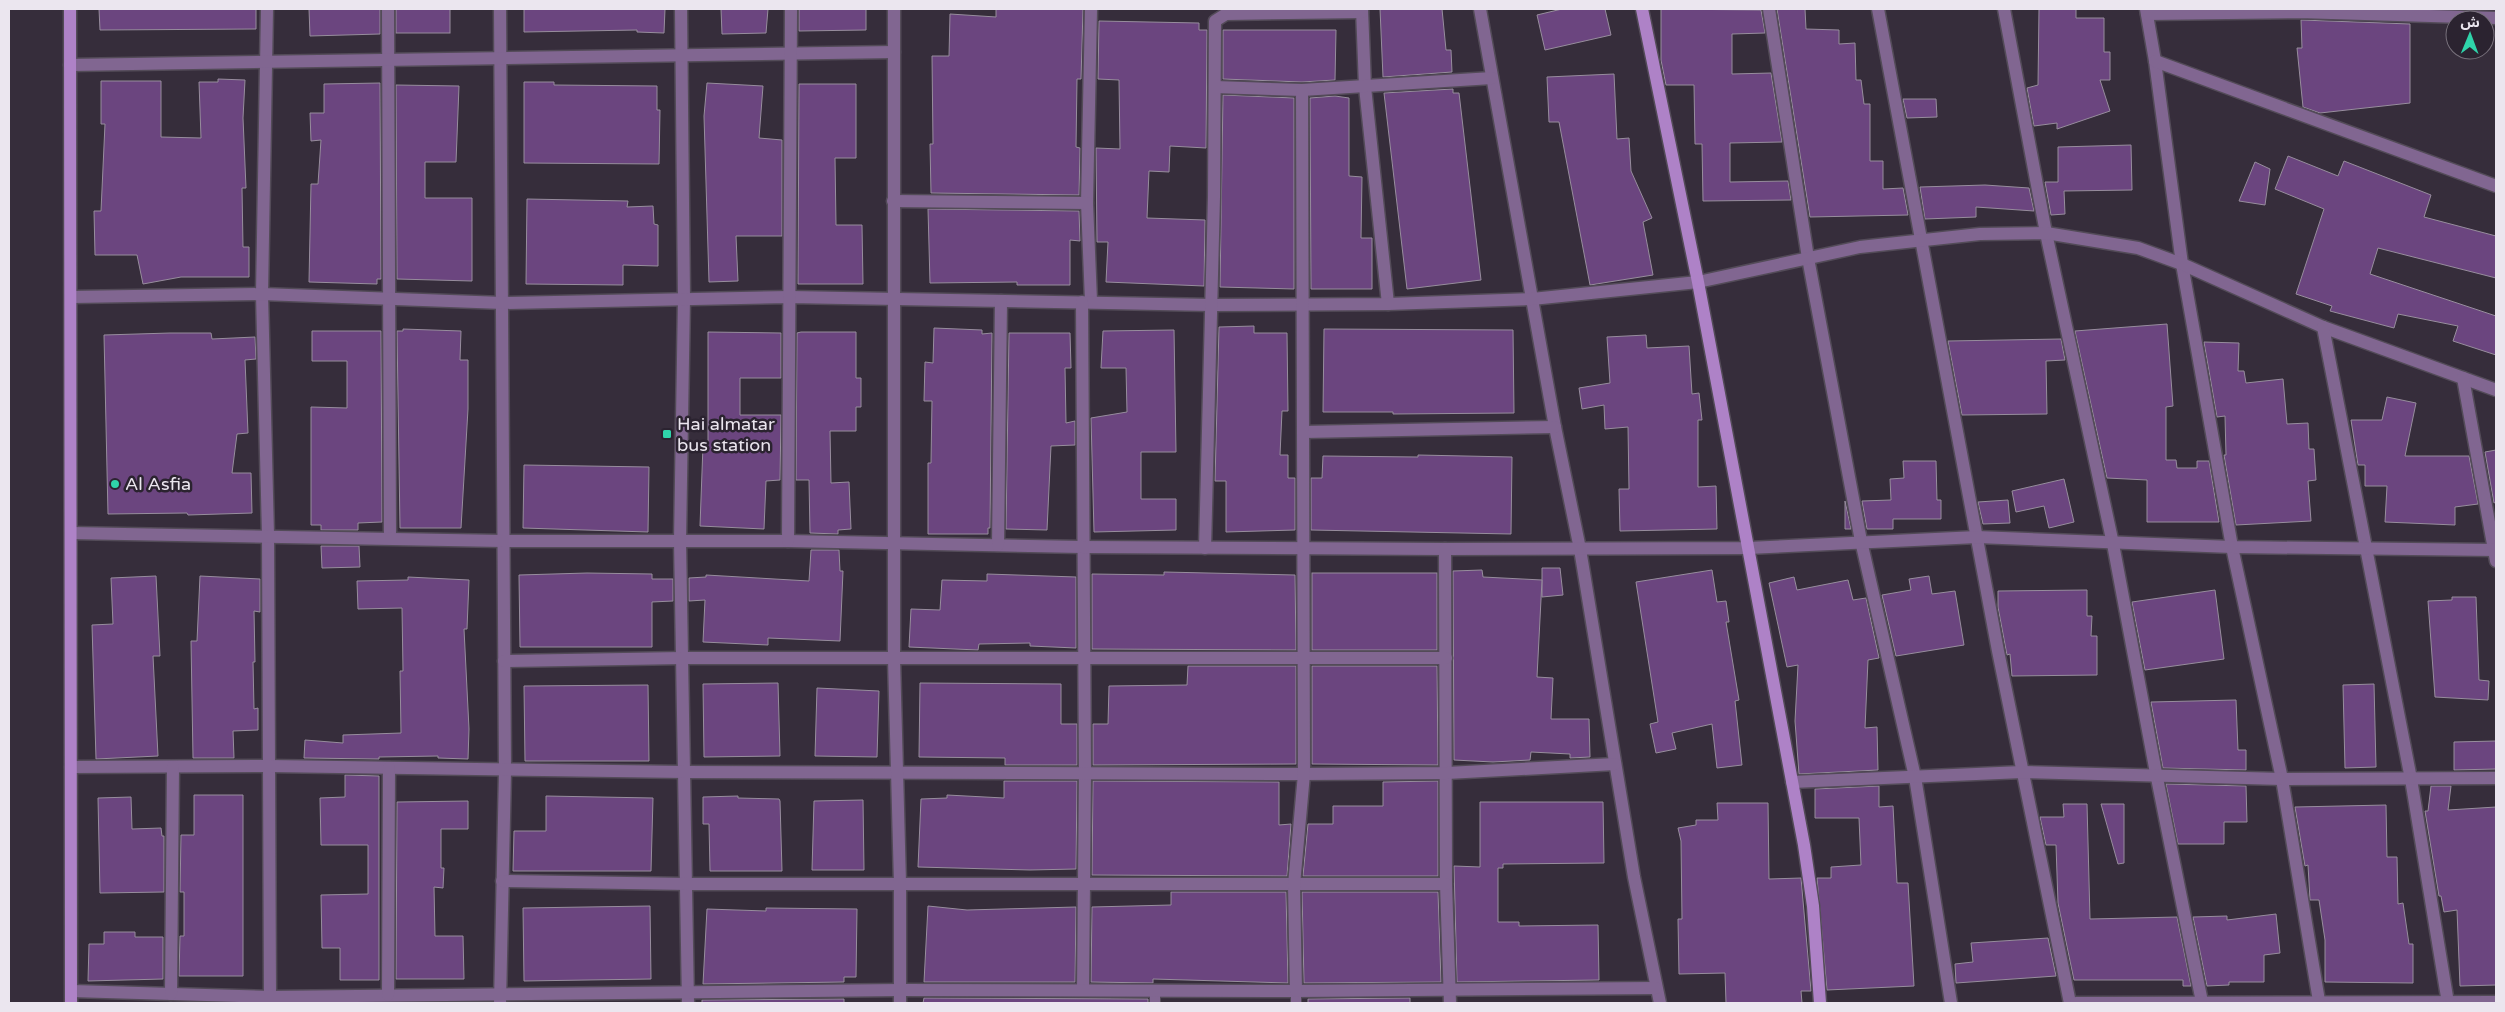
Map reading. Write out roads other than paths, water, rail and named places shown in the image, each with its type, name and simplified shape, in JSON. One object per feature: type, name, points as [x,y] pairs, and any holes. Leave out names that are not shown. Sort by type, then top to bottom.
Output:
[{"type":"main road","points":[[70,9],[72,297],[71,997]]},
{"type":"main road","points":[[1642,9],[1698,282],[1792,782],[1813,906],[1820,1003]]},
{"type":"street","points":[[267,9],[262,294],[268,536],[270,996]]},
{"type":"street","points":[[388,9],[391,299],[390,538]]},
{"type":"street","points":[[500,9],[505,770],[500,999]]},
{"type":"street","points":[[681,9],[684,298],[680,541],[688,998]]},
{"type":"street","points":[[788,541],[791,9]]},
{"type":"street","points":[[894,9],[894,659],[900,883],[900,1003]]},
{"type":"street","points":[[1083,990],[1085,773],[1082,547],[1091,9]]},
{"type":"street","points":[[1480,9],[1555,427],[1580,549],[1615,764],[1660,1003]]},
{"type":"street","points":[[1769,9],[1808,258],[1861,541],[1915,777],[1950,1003]]},
{"type":"street","points":[[1878,9],[1920,240],[2022,772],[2070,1003]]},
{"type":"street","points":[[2004,9],[2046,233],[2112,544],[2202,1002]]},
{"type":"street","points":[[1205,548],[1212,305],[1215,21],[1226,14],[1248,11],[1362,10],[1365,87],[1388,304]]},
{"type":"street","points":[[2319,1001],[2282,778],[2232,547],[2182,264],[2155,60],[2146,11],[2299,10],[2496,18]]},
{"type":"street","points":[[70,64],[894,52]]},
{"type":"street","points":[[2155,60],[2496,186]]},
{"type":"street","points":[[1215,87],[1302,90],[1492,78]]},
{"type":"street","points":[[1296,997],[1294,885],[1304,774],[1302,90]]},
{"type":"street","points":[[893,201],[1087,202]]},
{"type":"street","points":[[72,297],[262,294],[503,303],[684,298],[790,298],[1086,301],[1212,305],[1388,304],[1532,299],[1698,282],[1860,247],[1980,234],[2046,233],[2138,248],[2182,264],[2323,327],[2496,390]]},
{"type":"street","points":[[998,545],[1001,301]]},
{"type":"street","points":[[2323,327],[2411,779],[2448,1003]]},
{"type":"street","points":[[71,533],[503,541],[788,541],[1082,547],[1445,549],[1748,548],[1861,541],[1977,537],[2112,544],[2367,549],[2496,554],[2462,378]]},
{"type":"street","points":[[1304,432],[1555,427]]},
{"type":"street","points":[[1445,549],[1446,884],[1450,1003]]},
{"type":"street","points":[[504,661],[682,658],[1084,660],[1446,658]]},
{"type":"street","points":[[71,767],[269,766],[684,772],[1304,774],[1447,773],[1615,764]]},
{"type":"street","points":[[171,994],[173,767]]},
{"type":"street","points":[[388,995],[389,768]]},
{"type":"street","points":[[1792,782],[2022,772],[2282,778],[2496,778]]},
{"type":"street","points":[[502,881],[687,884],[1446,884]]},
{"type":"street","points":[[71,997],[171,994],[270,996],[388,995],[500,999],[688,998],[900,990],[1083,990],[1155,997],[1296,997],[1450,988],[1656,988]]},
{"type":"street","points":[[2076,1003],[2496,1002]]},
{"type":"place","name":"Hai almatar bus station","points":[[667,434]]},
{"type":"place","name":"Al Asfia","points":[[115,484]]}]
